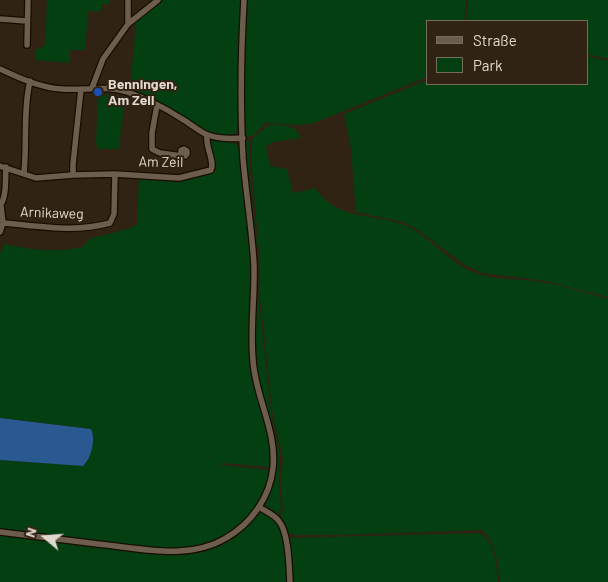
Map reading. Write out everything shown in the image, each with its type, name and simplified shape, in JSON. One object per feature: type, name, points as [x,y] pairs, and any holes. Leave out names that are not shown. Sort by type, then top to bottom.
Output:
[{"type":"street","points":[[27,45],[28,0]]},
{"type":"street","points":[[128,0],[128,24]]},
{"type":"street","points":[[92,88],[103,58],[128,24],[158,0]]},
{"type":"street","points":[[0,532],[164,551],[187,551],[204,548],[226,539],[247,522],[259,507],[272,477],[273,450],[270,428],[256,383],[253,362],[253,258],[243,138],[244,0]]},
{"type":"street","points":[[0,19],[27,21]]},
{"type":"street","points":[[0,69],[54,88],[108,88],[124,91],[157,105],[207,135],[221,138],[243,138]]},
{"type":"street","points":[[24,173],[26,111],[30,81]]},
{"type":"street","points":[[74,175],[73,164],[81,89]]},
{"type":"street","points":[[157,105],[152,133],[152,148],[160,152],[182,156]]},
{"type":"street","name":"Am Zeil","points":[[3,166],[36,178],[115,174],[179,178],[211,170],[213,166],[206,144],[207,135]]},
{"type":"street","name":"Arnikaweg","points":[[0,232],[3,223],[0,206],[4,200],[3,166]]},
{"type":"street","name":"Arnikaweg","points":[[3,223],[70,229],[110,223],[114,214],[115,174]]},
{"type":"street","points":[[259,507],[278,519],[284,531],[290,582]]},
{"type":"green space","points":[[47,0],[110,0],[110,4],[102,4],[101,11],[88,11],[85,50],[70,50],[69,63],[35,60],[36,50],[45,45]]},
{"type":"green space","points":[[161,0],[242,0],[239,128],[234,134],[225,136],[210,133],[130,91],[136,21]]},
{"type":"green space","points":[[246,0],[466,0],[464,20],[426,20],[426,77],[314,123],[298,125],[265,123],[254,135],[248,137],[244,134]]},
{"type":"green space","points":[[468,0],[608,0],[608,59],[588,54],[588,20],[466,20]]},
{"type":"green space","points":[[588,56],[608,61],[608,297],[546,281],[482,273],[465,265],[418,230],[403,222],[356,212],[351,148],[344,114],[426,80],[426,85],[588,85]]},
{"type":"green space","points":[[98,94],[125,97],[119,149],[98,149],[96,144]]},
{"type":"green space","points":[[269,125],[284,125],[292,128],[301,138],[274,142],[266,146],[270,166],[287,169],[293,193],[316,188],[323,198],[343,210],[401,224],[421,235],[457,263],[478,274],[553,284],[608,299],[608,582],[500,582],[497,561],[491,541],[482,530],[341,535],[295,535],[287,532],[280,519],[283,510],[281,481],[283,457],[273,416],[260,296],[259,250],[251,159],[252,139]]},
{"type":"green space","points":[[209,139],[234,143],[240,148],[251,254],[249,340],[251,369],[270,436],[271,447],[269,467],[222,463],[222,465],[269,470],[268,481],[260,499],[251,514],[228,534],[215,541],[186,548],[154,548],[0,530],[0,460],[83,466],[87,462],[93,435],[86,428],[0,418],[0,252],[2,252],[3,244],[43,250],[72,249],[83,247],[89,239],[131,228],[137,224],[139,179],[179,181],[215,172],[215,163]]},
{"type":"green space","points":[[249,141],[249,167],[258,254],[258,293],[272,420],[280,454],[281,508],[278,517],[266,508],[264,504],[274,472],[264,405],[255,366],[251,217],[245,153],[245,142]]},
{"type":"green space","points":[[263,512],[279,523],[284,537],[289,582],[0,582],[0,534],[130,549],[207,549],[230,539],[259,513]]},
{"type":"green space","points":[[479,533],[485,536],[492,547],[496,561],[498,582],[292,582],[287,539],[289,538]]},
{"type":"water","points":[[0,418],[91,429],[93,443],[88,459],[83,466],[0,460]]},
{"type":"place","name":"Benningen, Am Zeil","points":[[98,92]]}]
